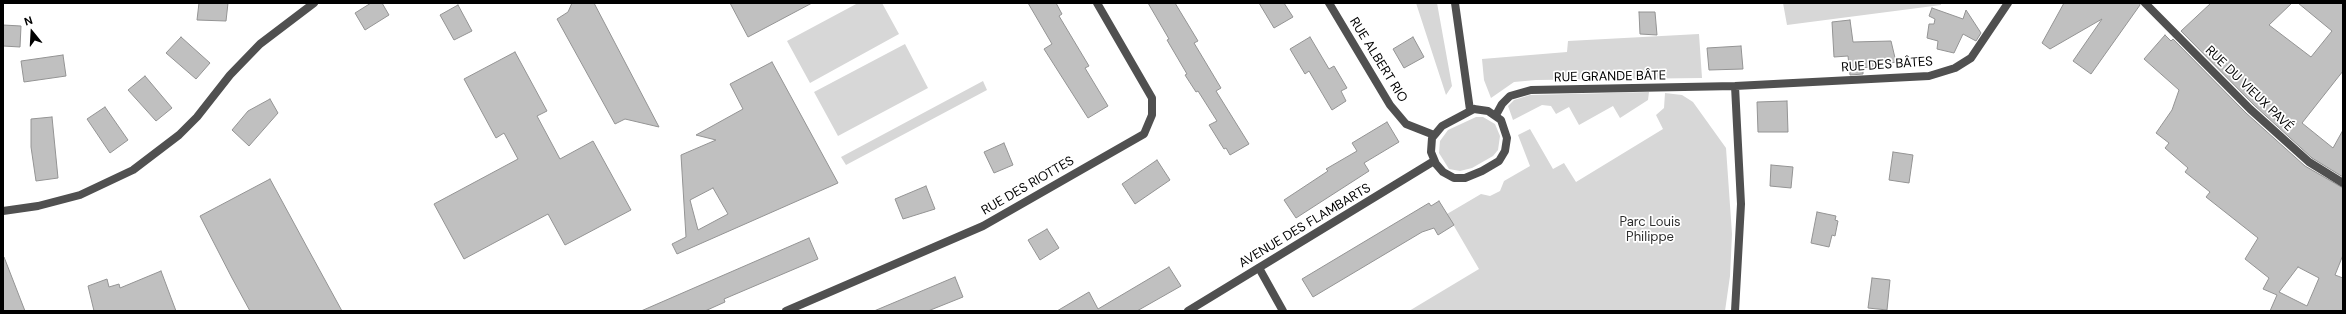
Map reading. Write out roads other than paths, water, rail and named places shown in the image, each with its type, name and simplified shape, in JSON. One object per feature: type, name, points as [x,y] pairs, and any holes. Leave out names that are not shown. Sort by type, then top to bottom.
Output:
[{"type":"street","points":[[3,211],[56,202],[87,192],[118,178],[146,162],[179,135],[197,117],[230,75],[260,44],[314,3]]},
{"type":"street","name":"RUE DES RIOTTES","points":[[786,311],[983,226],[1144,134],[1152,115],[1152,98],[1097,3]]},
{"type":"street","name":"RUE ALBERT RIO","points":[[1329,3],[1390,105],[1406,124],[1434,135]]},
{"type":"street","points":[[1455,3],[1470,110]]},
{"type":"street","name":"RUE DES BÂTES","points":[[1735,86],[1929,76],[1942,73],[1955,68],[1971,58],[2008,3]]},
{"type":"street","name":"RUE DU VIEUX PAVÉ","points":[[2145,3],[2250,109],[2309,162],[2343,183]]},
{"type":"street","points":[[1735,86],[1741,204],[1735,311]]},
{"type":"street","name":"RUE GRANDE BÂTE","points":[[1496,115],[1502,104],[1510,96],[1531,90],[1735,86]]},
{"type":"street","points":[[1483,109],[1496,115],[1504,125],[1507,138],[1506,151],[1498,161],[1470,177],[1459,179],[1443,172],[1434,161],[1431,147],[1434,135],[1442,126],[1470,110],[1483,109]]},
{"type":"street","name":"AVENUE DES FLAMBARTS","points":[[1188,311],[1434,161]]},
{"type":"street","points":[[1259,268],[1283,311]]},
{"type":"park label","name":"Parc Louis Philippe","points":[[1650,230]]}]
